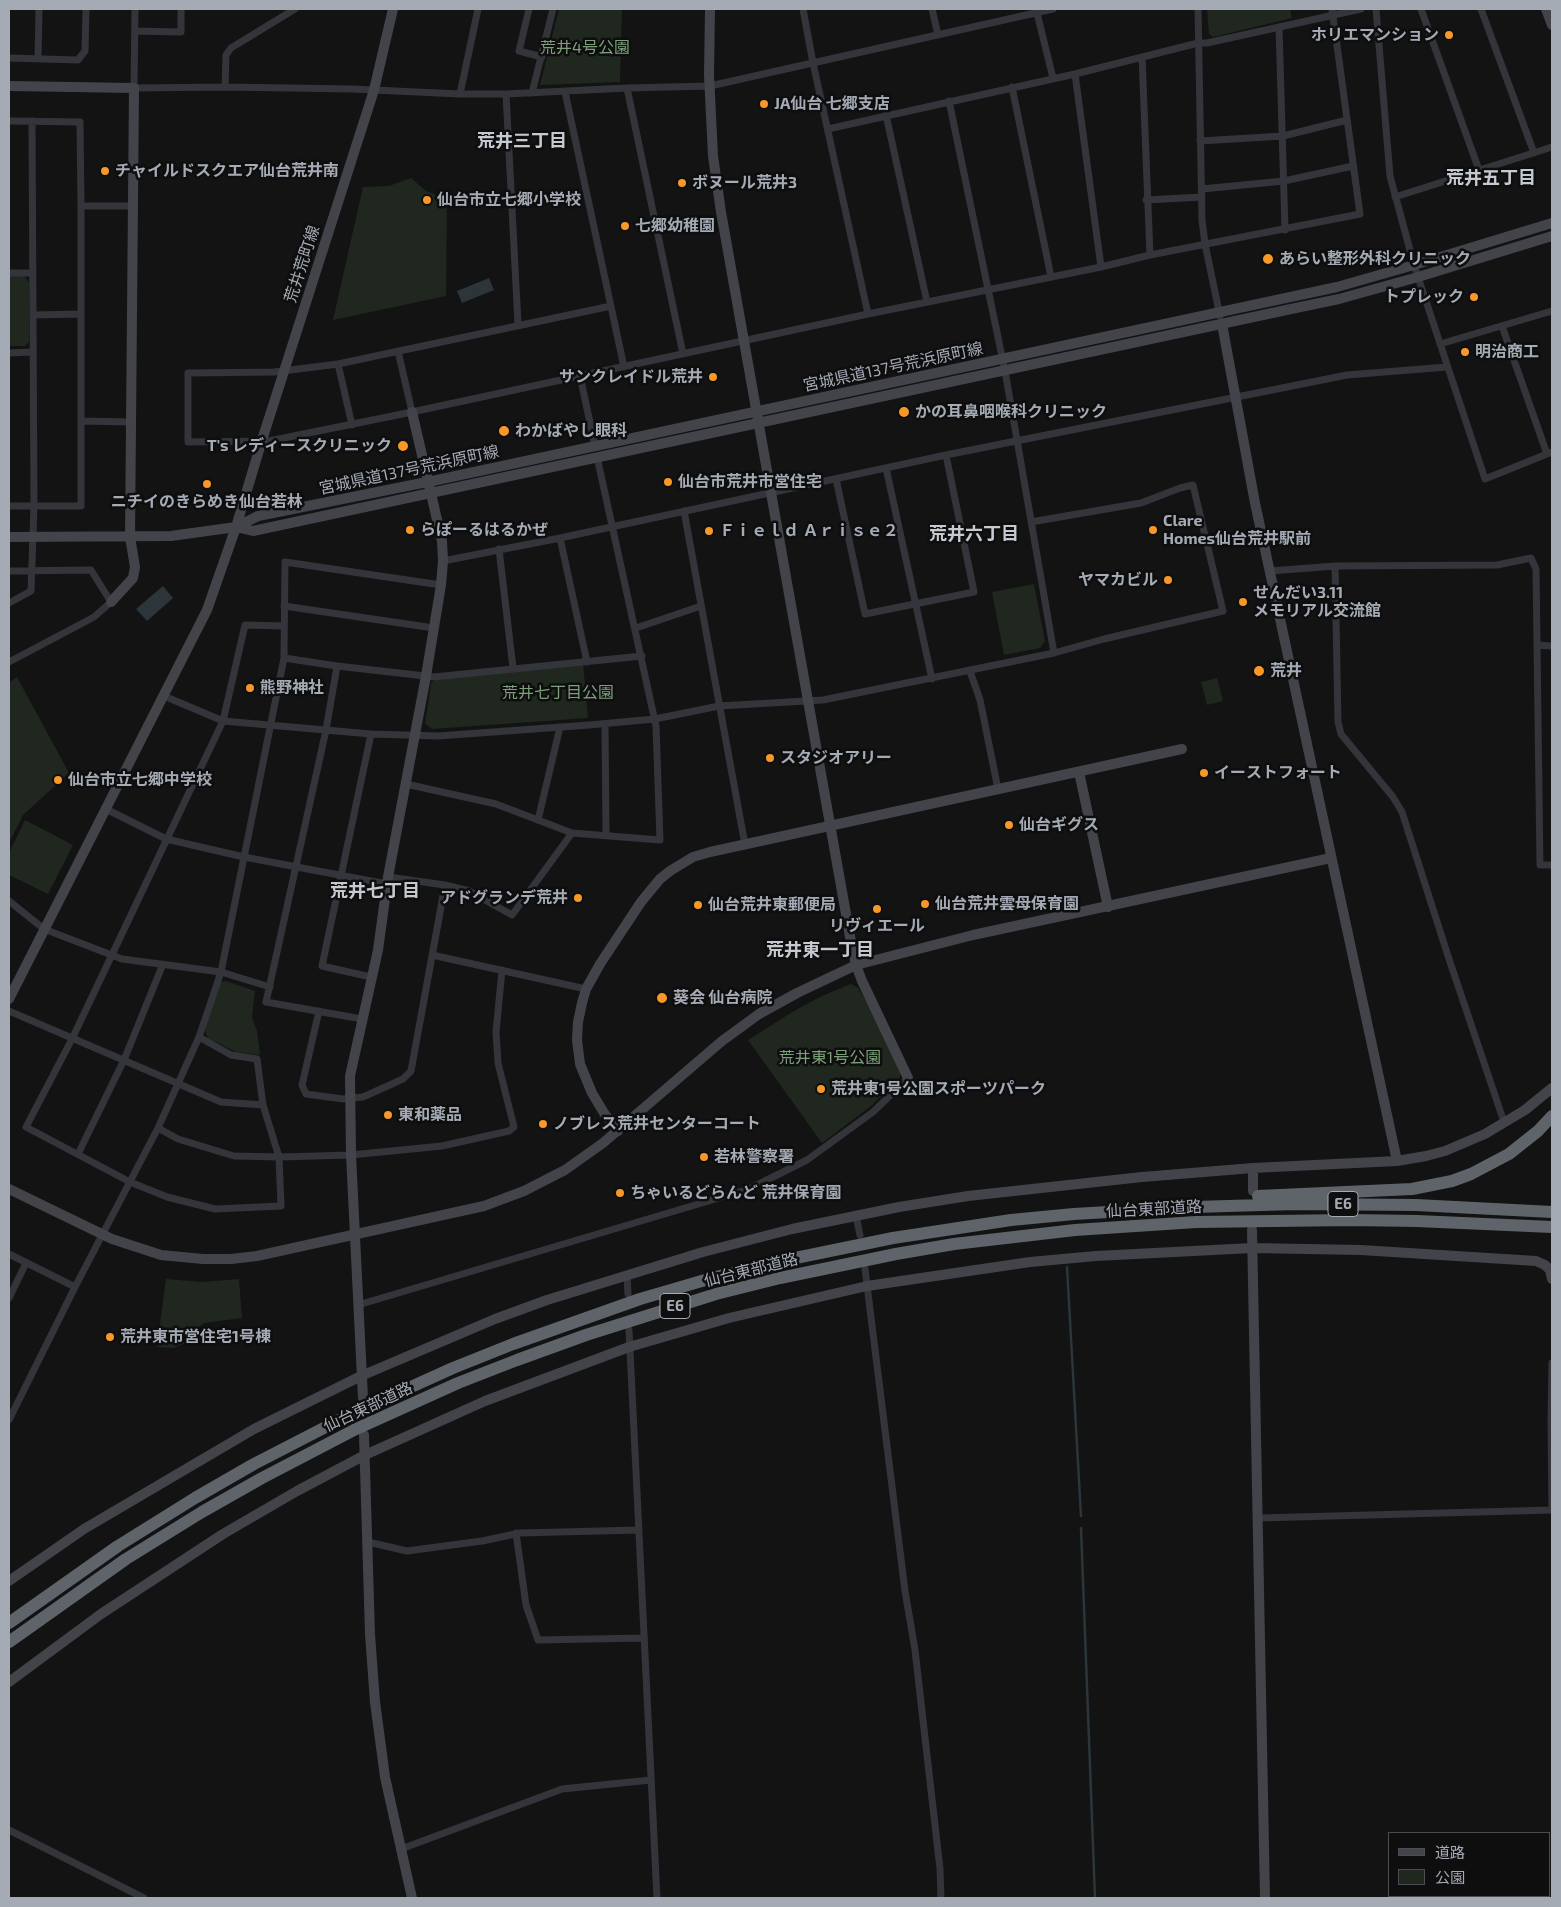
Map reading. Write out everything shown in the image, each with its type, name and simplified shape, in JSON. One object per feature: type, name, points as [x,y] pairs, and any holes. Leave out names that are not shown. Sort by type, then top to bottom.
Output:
[{"type":"highway","points":[[1134,1210],[1220,1199],[1404,1189],[1434,1185],[1471,1174],[1509,1154],[1538,1131],[1552,1116]]},
{"type":"highway","name":"仙台東部道路","points":[[9,1622],[118,1546],[195,1498],[254,1464],[349,1415],[453,1368],[513,1344],[640,1299],[712,1278],[776,1262],[893,1238],[954,1228],[1074,1214],[1295,1204],[1425,1206],[1552,1212]]},
{"type":"highway","name":"仙台東部道路","points":[[9,1642],[126,1560],[202,1512],[356,1429],[467,1380],[586,1335],[716,1294],[780,1278],[896,1254],[1006,1237],[1075,1230],[1196,1222],[1351,1220],[1552,1227]]},
{"type":"highway","points":[[1417,1221],[1489,1230],[1552,1235]]},
{"type":"street","points":[[38,59],[39,9]]},
{"type":"street","points":[[9,58],[78,60],[86,52],[86,9]]},
{"type":"street","points":[[9,662],[94,617],[133,578],[135,568],[130,537],[135,9]]},
{"type":"street","points":[[134,31],[181,32],[181,9]]},
{"type":"street","points":[[225,87],[226,55],[231,48],[295,9]]},
{"type":"street","name":"荒井荒町線","points":[[236,527],[283,371],[374,90],[393,9]]},
{"type":"street","points":[[460,94],[478,9]]},
{"type":"street","points":[[529,9],[519,51],[542,57]]},
{"type":"street","points":[[532,93],[553,9]]},
{"type":"street","points":[[358,1304],[749,1188],[807,1160],[873,1112],[908,1078],[856,965],[757,411],[742,341],[713,156],[710,86],[710,9]]},
{"type":"street","points":[[803,9],[868,314]]},
{"type":"street","points":[[932,9],[938,35]]},
{"type":"street","points":[[9,86],[225,87],[506,94],[710,86],[938,35],[1037,10],[1053,9]]},
{"type":"street","points":[[1198,9],[1200,141],[1205,244],[1236,396],[1252,488],[1398,1161]]},
{"type":"street","points":[[828,129],[1279,27],[1333,12],[1361,9]]},
{"type":"street","points":[[1376,9],[1390,176],[1414,266],[1485,478],[1550,453],[1502,326]]},
{"type":"street","points":[[1421,9],[1479,170]]},
{"type":"street","points":[[1481,9],[1534,153]]},
{"type":"street","points":[[1546,9],[1552,25]]},
{"type":"street","points":[[1037,10],[1053,78]]},
{"type":"street","points":[[611,306],[518,324],[338,364],[283,371],[188,372],[188,442],[269,441],[352,425],[868,314],[1101,267],[1150,254],[1285,230],[1360,214],[1333,12]]},
{"type":"street","points":[[1279,27],[1285,230]]},
{"type":"street","points":[[1142,57],[1146,200],[1150,254]]},
{"type":"street","points":[[1075,74],[1101,267]]},
{"type":"street","points":[[1012,87],[1051,277]]},
{"type":"street","points":[[628,88],[683,354]]},
{"type":"street","points":[[564,92],[624,367]]},
{"type":"street","points":[[506,94],[518,324]]},
{"type":"street","points":[[949,101],[1006,371],[1054,654]]},
{"type":"street","points":[[886,115],[927,302]]},
{"type":"street","points":[[1200,141],[1283,136],[1347,120]]},
{"type":"street","points":[[9,121],[80,122],[82,421],[81,506],[9,506]]},
{"type":"street","points":[[9,603],[31,591],[34,506],[32,121]]},
{"type":"street","points":[[1395,197],[1552,147]]},
{"type":"street","points":[[1146,200],[1284,181],[1354,166]]},
{"type":"street","points":[[81,206],[133,206]]},
{"type":"street","name":"宮城県道137号荒浜原町線","points":[[236,527],[258,516],[427,482],[1337,287],[1414,266],[1552,223]]},
{"type":"street","name":"宮城県道137号荒浜原町線","points":[[236,527],[254,531],[1340,299],[1552,236]]},
{"type":"street","points":[[9,273],[33,273]]},
{"type":"street","points":[[1440,344],[1552,311]]},
{"type":"street","points":[[33,315],[80,314]]},
{"type":"street","points":[[363,1398],[351,1155],[350,1076],[378,950],[388,880],[416,735],[434,628],[441,585],[442,561],[442,541],[398,351]]},
{"type":"street","points":[[9,353],[33,352]]},
{"type":"street","points":[[338,364],[352,425]]},
{"type":"street","points":[[442,561],[1236,396],[1347,375],[1447,367]]},
{"type":"street","points":[[580,376],[595,446]]},
{"type":"street","points":[[82,421],[131,422]]},
{"type":"street","points":[[836,479],[865,614],[974,592],[946,455]]},
{"type":"street","points":[[406,784],[496,804],[572,832],[660,840],[655,719],[597,457]]},
{"type":"street","points":[[886,468],[932,679]]},
{"type":"street","points":[[164,696],[223,722],[372,734],[438,736],[605,724],[655,719],[720,706],[823,700],[1054,654],[1104,639],[1223,611],[1193,485],[1142,503],[1032,522]]},
{"type":"street","points":[[684,511],[745,845]]},
{"type":"street","points":[[9,537],[171,536],[236,527],[207,610],[9,999]]},
{"type":"street","points":[[560,538],[587,662]]},
{"type":"street","points":[[499,549],[513,668]]},
{"type":"street","points":[[1270,571],[1335,566],[1497,565],[1531,558],[1536,569],[1540,865],[1552,865]]},
{"type":"street","points":[[9,1420],[75,1287],[158,1128],[199,1037],[221,972],[284,658],[285,562],[441,585]]},
{"type":"street","points":[[1335,566],[1338,722],[1340,734],[1393,796],[1402,812],[1504,1122]]},
{"type":"street","points":[[9,571],[91,570],[111,602]]},
{"type":"street","points":[[284,606],[434,628]]},
{"type":"street","points":[[636,628],[701,606]]},
{"type":"street","points":[[199,1037],[231,1055],[257,1059],[263,1105],[279,1157],[281,1206],[214,1209],[167,1197],[130,1182],[26,1127],[72,1038],[223,722],[245,625],[284,626]]},
{"type":"street","points":[[1537,645],[1552,646]]},
{"type":"street","points":[[284,658],[337,666],[440,677],[642,656]]},
{"type":"street","points":[[337,666],[326,730],[266,1002],[362,1019]]},
{"type":"street","points":[[970,671],[980,700],[998,790]]},
{"type":"street","points":[[605,724],[606,835]]},
{"type":"street","points":[[538,820],[560,727]]},
{"type":"street","points":[[371,977],[322,966],[372,734]]},
{"type":"street","points":[[618,1131],[592,1093],[580,1064],[577,1040],[578,1022],[586,989],[625,926],[660,879],[693,857],[710,852],[1182,749]]},
{"type":"street","points":[[1079,772],[1108,907]]},
{"type":"street","points":[[106,809],[166,839],[342,876],[445,885],[469,892],[512,915],[572,832]]},
{"type":"street","points":[[9,1189],[103,1236],[141,1250],[161,1255],[203,1259],[231,1259],[257,1256],[475,1208],[508,1198],[565,1170],[618,1131],[715,1046],[759,1014],[797,993],[856,965],[973,935],[1331,858]]},
{"type":"street","points":[[319,1011],[302,1085],[306,1094],[362,1098],[403,1079],[411,1071],[445,885]]},
{"type":"street","points":[[9,901],[44,929],[122,959],[221,972],[270,987]]},
{"type":"street","points":[[432,955],[586,989]]},
{"type":"street","points":[[78,1154],[124,1060],[162,964]]},
{"type":"street","points":[[158,1128],[178,1139],[234,1156],[279,1157],[351,1155],[442,1146],[509,1131],[514,1127],[498,1063],[496,1032],[502,970]]},
{"type":"street","points":[[9,1011],[221,1102],[263,1105]]},
{"type":"street","points":[[9,1581],[84,1529],[254,1429],[361,1376],[495,1319],[547,1300],[747,1240],[792,1229],[977,1195],[1142,1177],[1253,1168],[1398,1161],[1445,1151],[1484,1134],[1525,1110],[1552,1088]]},
{"type":"street","points":[[1253,1168],[1253,1191]]},
{"type":"street","points":[[856,1216],[860,1235]]},
{"type":"street","points":[[1252,1230],[1265,1898]]},
{"type":"street","points":[[9,1682],[101,1614],[223,1534],[297,1491],[365,1455],[485,1401],[629,1347],[729,1318],[867,1286],[1039,1261],[1096,1256],[1252,1248],[1361,1250],[1536,1261],[1545,1265],[1550,1270],[1552,1279]]},
{"type":"street","points":[[9,1254],[75,1287]]},
{"type":"street","points":[[9,1298],[26,1263]]},
{"type":"street","points":[[865,1269],[905,1592],[915,1650],[940,1869],[941,1898]]},
{"type":"street","points":[[627,1275],[628,1294]]},
{"type":"street","points":[[629,1330],[657,1898]]},
{"type":"street","points":[[1259,1518],[1552,1510],[1550,1422],[1552,1363]]},
{"type":"street","points":[[364,1435],[370,1634],[375,1702],[385,1777],[412,1898]]},
{"type":"street","points":[[368,1542],[407,1551],[482,1541],[516,1533],[639,1530]]},
{"type":"street","points":[[516,1533],[526,1605],[538,1640],[644,1638]]},
{"type":"street","points":[[401,1849],[562,1789],[651,1780]]},
{"type":"street","points":[[9,1830],[144,1898]]},
{"type":"green space","name":"荒井4号公園","points":[[559,9],[622,9],[620,82],[540,85]]},
{"type":"green space","points":[[1207,9],[1290,9],[1292,18],[1213,37],[1209,34]]},
{"type":"green space","points":[[411,178],[426,191],[447,199],[446,296],[333,320],[363,187],[389,186]]},
{"type":"green space","points":[[9,276],[24,276],[29,282],[29,342],[25,346],[9,346]]},
{"type":"green space","points":[[1034,584],[1045,641],[1040,648],[1004,655],[992,592]]},
{"type":"green space","name":"荒井七丁目公園","points":[[583,663],[588,718],[432,729],[425,724],[431,683],[435,680]]},
{"type":"green space","points":[[17,677],[69,773],[23,815],[9,843],[9,683]]},
{"type":"green space","points":[[1217,678],[1223,701],[1207,705],[1201,682]]},
{"type":"green space","points":[[25,820],[73,845],[48,894],[9,875],[9,853]]},
{"type":"green space","points":[[226,981],[255,991],[252,1018],[257,1031],[260,1055],[236,1052],[208,1038],[205,1030],[220,982]]},
{"type":"green space","name":"荒井東1号公園","points":[[851,984],[858,988],[873,1013],[900,1072],[900,1078],[871,1106],[822,1143],[748,1040],[794,1011],[822,996]]},
{"type":"green space","points":[[166,1279],[202,1282],[239,1279],[242,1318],[204,1323],[193,1332],[185,1343],[174,1348],[157,1347]]},
{"type":"shaded area","points":[[489,278],[494,290],[462,303],[457,291]]},
{"type":"shaded area","points":[[163,586],[173,598],[147,621],[136,609]]},
{"type":"waterway","points":[[1067,1267],[1081,1516]]},
{"type":"waterway","points":[[1081,1528],[1095,1898]]},
{"type":"place","name":"ホリエマンション","points":[[1449,35]]},
{"type":"place","name":"JA仙台 七郷支店","points":[[764,104]]},
{"type":"place","name":"チャイルドスクエア仙台荒井南","points":[[105,171]]},
{"type":"place","name":"ボヌール荒井3","points":[[682,183]]},
{"type":"place","name":"仙台市立七郷小学校","points":[[427,200]]},
{"type":"place","name":"七郷幼稚園","points":[[625,226]]},
{"type":"place","name":"あらい整形外科クリニック","points":[[1268,259]]},
{"type":"place","name":"トプレック","points":[[1474,297]]},
{"type":"place","name":"明治商工","points":[[1465,352]]},
{"type":"place","name":"サンクレイドル荒井","points":[[713,377]]},
{"type":"place","name":"かの耳鼻咽喉科クリニック","points":[[904,412]]},
{"type":"place","name":"わかばやし眼科","points":[[504,431]]},
{"type":"place","name":"T's レディースクリニック","points":[[403,446]]},
{"type":"place","name":"仙台市荒井市営住宅","points":[[668,482]]},
{"type":"place","name":"ニチイのきらめき仙台若林","points":[[207,484]]},
{"type":"place","name":"らぽーるはるかぜ","points":[[410,530]]},
{"type":"place","name":"Clare Homes仙台荒井駅前","points":[[1153,530]]},
{"type":"place","name":"Ｆｉｅｌｄ Ａｒｉｓｅ２","points":[[709,531]]},
{"type":"place","name":"ヤマカビル","points":[[1168,580]]},
{"type":"place","name":"せんだい3.11 メモリアル交流館","points":[[1243,602]]},
{"type":"place","name":"荒井","points":[[1259,671]]},
{"type":"place","name":"熊野神社","points":[[250,688]]},
{"type":"place","name":"スタジオアリー","points":[[770,758]]},
{"type":"place","name":"イーストフォート","points":[[1204,773]]},
{"type":"place","name":"仙台市立七郷中学校","points":[[58,780]]},
{"type":"place","name":"仙台ギグス","points":[[1009,825]]},
{"type":"place","name":"アドグランデ荒井","points":[[578,898]]},
{"type":"place","name":"仙台荒井雲母保育園","points":[[925,904]]},
{"type":"place","name":"仙台荒井東郵便局","points":[[698,905]]},
{"type":"place","name":"リヴィエール","points":[[877,909]]},
{"type":"place","name":"葵会 仙台病院","points":[[662,998]]},
{"type":"place","name":"荒井東1号公園スポーツパーク","points":[[821,1089]]},
{"type":"place","name":"東和薬品","points":[[388,1115]]},
{"type":"place","name":"ノブレス荒井センターコート","points":[[543,1124]]},
{"type":"place","name":"若林警察署","points":[[704,1157]]},
{"type":"place","name":"ちゃいるどらんど 荒井保育園","points":[[620,1193]]},
{"type":"place","name":"荒井東市営住宅1号棟","points":[[110,1337]]},
{"type":"district","name":"荒井三丁目","points":[[522,141]]},
{"type":"district","name":"荒井五丁目","points":[[1491,178]]},
{"type":"district","name":"荒井六丁目","points":[[974,534]]},
{"type":"district","name":"荒井七丁目","points":[[375,891]]},
{"type":"district","name":"荒井東一丁目","points":[[820,950]]}]
